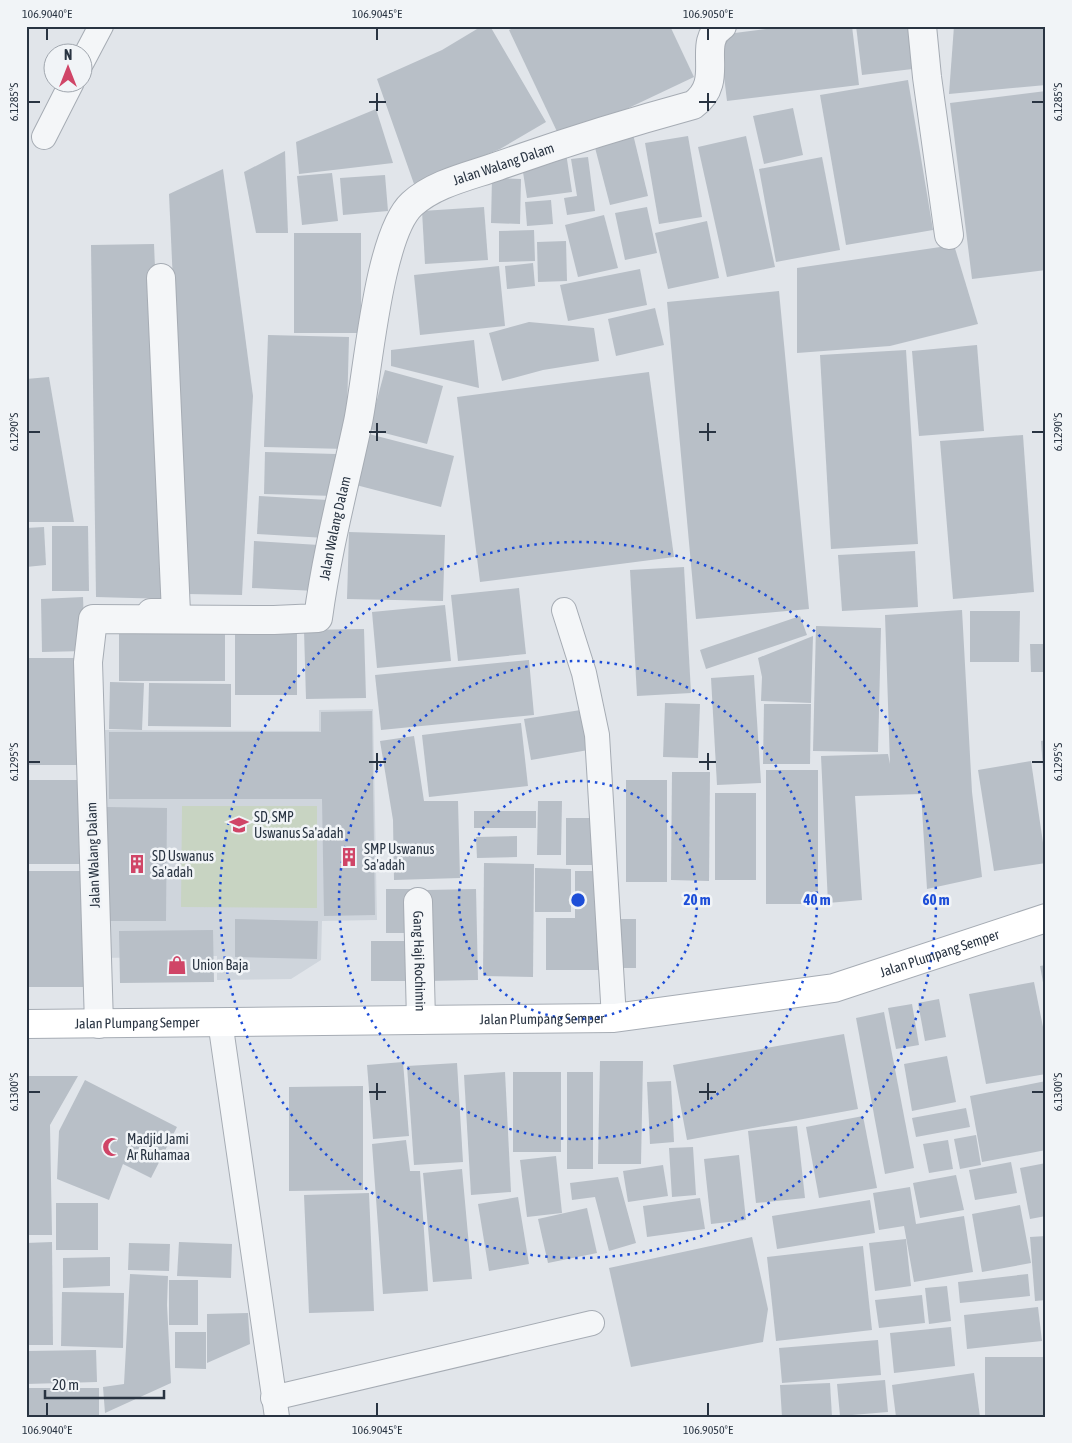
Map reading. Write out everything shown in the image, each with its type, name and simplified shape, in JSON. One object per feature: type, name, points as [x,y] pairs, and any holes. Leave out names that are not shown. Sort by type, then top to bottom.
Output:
[{"type":"main road","name":"Jalan Plumpang Semper","points":[[26,1024],[614,1018],[834,988],[1046,918]]},
{"type":"street","name":"Jalan Walang Dalam","points":[[99,1024],[88,662],[93,618],[274,620],[318,618],[326,562],[358,421],[385,260],[398,224],[412,204],[439,186],[595,132],[693,105],[702,99],[710,85],[712,41],[716,30],[722,26]]},
{"type":"street","points":[[922,26],[948,234]]},
{"type":"street","points":[[93,618],[100,611],[176,613],[161,278]]},
{"type":"street","name":"Gang Haji Rochimin","points":[[418,902],[421,1020]]},
{"type":"lane","points":[[92,43],[101,26]]},
{"type":"lane","points":[[44,137],[67,92]]},
{"type":"lane","points":[[564,610],[584,673],[596,735],[614,1018]]},
{"type":"lane","points":[[220,1021],[275,1407],[592,1322]]},
{"type":"shaded area","name":"SD, SMP Uswanus Sa'adah","points":[[373,709],[377,920],[322,921],[321,960],[291,979],[217,980],[217,956],[102,958],[104,730],[319,731],[319,710]]},
{"type":"green space","points":[[182,806],[317,806],[317,908],[181,907]]},
{"type":"building","points":[[482,26],[490,26],[546,122],[500,149],[414,184],[377,79],[442,50]]},
{"type":"building","points":[[517,26],[670,26],[694,77],[561,140],[509,30]]},
{"type":"building","points":[[790,26],[852,26],[859,85],[727,101],[719,35]]},
{"type":"building","points":[[856,26],[915,26],[921,68],[862,75]]},
{"type":"building","points":[[954,26],[1046,26],[1046,85],[949,94]]},
{"type":"building","points":[[908,80],[933,230],[846,245],[820,95]]},
{"type":"building","points":[[1046,91],[1046,270],[972,279],[950,103]]},
{"type":"building","points":[[793,108],[803,155],[764,164],[753,116]]},
{"type":"building","points":[[376,109],[393,163],[299,174],[296,142]]},
{"type":"building","points":[[632,130],[648,196],[610,205],[593,140]]},
{"type":"building","points":[[688,136],[702,217],[659,224],[645,143]]},
{"type":"building","points":[[746,136],[775,267],[727,277],[698,147]]},
{"type":"building","points":[[285,151],[288,233],[256,233],[244,172]]},
{"type":"building","points":[[566,153],[572,192],[527,198],[523,172]]},
{"type":"building","points":[[588,157],[595,211],[567,215],[564,198],[577,196],[571,159]]},
{"type":"building","points":[[822,157],[840,250],[776,262],[759,169]]},
{"type":"building","points":[[223,169],[253,396],[242,595],[187,594],[169,194]]},
{"type":"building","points":[[332,173],[338,221],[302,225],[297,176]]},
{"type":"building","points":[[385,175],[388,211],[343,215],[340,178]]},
{"type":"building","points":[[492,178],[521,179],[520,224],[491,223]]},
{"type":"building","points":[[551,200],[553,224],[527,226],[525,202]]},
{"type":"building","points":[[484,207],[488,260],[425,264],[422,211]]},
{"type":"building","points":[[647,207],[657,253],[625,260],[615,213]]},
{"type":"building","points":[[604,215],[618,268],[578,277],[565,225]]},
{"type":"building","points":[[707,221],[719,278],[668,289],[655,233]]},
{"type":"building","points":[[534,230],[535,261],[499,262],[499,231]]},
{"type":"building","points":[[294,233],[361,233],[361,333],[294,333]]},
{"type":"building","points":[[566,241],[567,281],[538,282],[537,242]]},
{"type":"building","points":[[154,244],[169,599],[96,597],[91,245]]},
{"type":"building","points":[[954,245],[978,324],[890,346],[797,353],[797,268]]},
{"type":"building","points":[[533,263],[535,286],[507,289],[505,266]]},
{"type":"building","points":[[499,266],[505,326],[420,335],[414,275]]},
{"type":"building","points":[[640,269],[647,305],[568,321],[560,285]]},
{"type":"building","points":[[779,291],[809,609],[696,619],[667,302]]},
{"type":"building","points":[[655,308],[664,345],[616,356],[608,319]]},
{"type":"building","points":[[529,322],[594,328],[599,361],[543,370],[502,381],[489,333]]},
{"type":"building","points":[[268,335],[349,337],[346,449],[264,447]]},
{"type":"building","points":[[474,340],[479,388],[391,366],[391,350]]},
{"type":"building","points":[[977,345],[984,431],[919,436],[912,351]]},
{"type":"building","points":[[906,350],[918,544],[831,549],[820,355]]},
{"type":"building","points":[[385,370],[443,386],[427,444],[369,429]]},
{"type":"building","points":[[649,372],[674,557],[480,582],[457,397]]},
{"type":"building","points":[[49,377],[74,522],[26,522],[26,379]]},
{"type":"building","points":[[369,434],[454,456],[441,507],[356,485]]},
{"type":"building","points":[[1023,435],[1034,592],[953,599],[940,441]]},
{"type":"building","points":[[265,452],[336,454],[335,496],[264,494]]},
{"type":"building","points":[[259,496],[328,500],[326,538],[257,534]]},
{"type":"building","points":[[52,526],[88,526],[89,591],[52,591]]},
{"type":"building","points":[[44,527],[46,565],[26,567],[26,528]]},
{"type":"building","points":[[349,532],[445,535],[443,601],[347,599]]},
{"type":"building","points":[[254,541],[319,545],[316,591],[252,588]]},
{"type":"building","points":[[915,551],[918,607],[842,611],[838,555]]},
{"type":"building","points":[[684,567],[691,693],[637,696],[630,570]]},
{"type":"building","points":[[519,588],[526,654],[458,661],[451,595]]},
{"type":"building","points":[[83,597],[85,651],[42,652],[41,599]]},
{"type":"building","points":[[445,605],[451,661],[377,668],[372,612]]},
{"type":"building","points":[[962,610],[972,792],[982,877],[927,889],[921,794],[855,796],[862,900],[828,903],[821,756],[888,754],[890,764],[885,615]]},
{"type":"building","points":[[970,611],[1020,611],[1019,662],[970,662]]},
{"type":"building","points":[[800,616],[807,635],[706,669],[700,650]]},
{"type":"building","points":[[119,620],[225,620],[225,681],[119,681]]},
{"type":"building","points":[[235,626],[297,626],[297,695],[235,695]]},
{"type":"building","points":[[816,626],[881,628],[878,752],[813,751]]},
{"type":"building","points":[[364,629],[366,698],[306,699],[304,630]]},
{"type":"building","points":[[813,636],[811,703],[761,701],[762,677],[758,658]]},
{"type":"building","points":[[1030,644],[1046,644],[1046,672],[1031,672]]},
{"type":"building","points":[[26,658],[84,658],[84,765],[26,765]]},
{"type":"building","points":[[529,660],[534,715],[381,730],[375,675]]},
{"type":"building","points":[[754,675],[761,783],[717,785],[711,678]]},
{"type":"building","points":[[110,682],[144,683],[142,730],[109,729]]},
{"type":"building","points":[[149,683],[231,684],[231,727],[148,726]]},
{"type":"building","points":[[665,703],[700,704],[698,758],[663,757]]},
{"type":"building","points":[[764,704],[811,704],[810,764],[763,764]]},
{"type":"building","points":[[587,709],[594,749],[531,760],[524,719]]},
{"type":"building","name":"SMP Uswanus Sa'adah","points":[[372,711],[375,915],[324,916],[322,799],[109,799],[109,732],[321,732],[321,712]]},
{"type":"building","points":[[521,723],[528,786],[429,797],[422,735]]},
{"type":"building","points":[[414,736],[424,801],[458,801],[460,878],[394,880],[393,820],[380,741]]},
{"type":"building","points":[[1046,740],[1046,783],[1044,783],[1041,741]]},
{"type":"building","points":[[1031,761],[1046,863],[994,871],[978,770]]},
{"type":"building","points":[[766,770],[818,770],[818,904],[766,904]]},
{"type":"building","points":[[672,772],[710,772],[709,881],[671,880]]},
{"type":"building","points":[[26,780],[81,780],[81,864],[26,864]]},
{"type":"building","points":[[626,780],[667,780],[667,882],[626,882]]},
{"type":"building","points":[[715,793],[756,793],[756,880],[715,880]]},
{"type":"building","points":[[538,801],[562,801],[561,855],[537,855]]},
{"type":"building","name":"SD Uswanus Sa'adah","points":[[107,807],[167,808],[166,921],[107,921]]},
{"type":"building","points":[[474,811],[536,811],[536,828],[474,828]]},
{"type":"building","points":[[566,818],[601,818],[601,865],[566,865]]},
{"type":"building","points":[[517,836],[517,857],[477,858],[476,837]]},
{"type":"building","points":[[484,863],[534,864],[533,977],[483,976]]},
{"type":"building","points":[[535,868],[571,869],[571,912],[535,912]]},
{"type":"building","points":[[26,871],[89,871],[89,987],[26,987]]},
{"type":"building","points":[[575,871],[603,871],[603,970],[546,970],[546,918],[575,918]]},
{"type":"building","points":[[386,889],[414,889],[414,933],[386,933]]},
{"type":"building","points":[[476,889],[478,980],[428,981],[427,890]]},
{"type":"building","points":[[235,919],[318,921],[317,959],[235,957]]},
{"type":"building","points":[[615,919],[636,919],[636,968],[615,968]]},
{"type":"building","points":[[213,930],[214,982],[120,983],[119,931]]},
{"type":"building","points":[[371,941],[416,941],[416,981],[371,981]]},
{"type":"building","points":[[1046,965],[1046,993],[1045,993],[1040,966]]},
{"type":"building","points":[[1034,982],[1046,1042],[1046,1074],[986,1084],[969,994]]},
{"type":"building","points":[[939,999],[946,1037],[925,1041],[918,1003]]},
{"type":"building","points":[[912,1004],[919,1045],[896,1049],[888,1008]]},
{"type":"building","points":[[884,1012],[914,1168],[885,1174],[856,1018]]},
{"type":"building","points":[[844,1034],[858,1109],[687,1140],[673,1065]]},
{"type":"building","points":[[947,1056],[956,1102],[912,1111],[904,1064]]},
{"type":"building","points":[[600,1061],[643,1061],[641,1164],[598,1164]]},
{"type":"building","points":[[403,1062],[409,1136],[373,1139],[367,1065]]},
{"type":"building","points":[[457,1063],[463,1162],[414,1165],[407,1066]]},
{"type":"building","points":[[505,1072],[511,1192],[471,1195],[464,1075]]},
{"type":"building","points":[[513,1072],[561,1072],[561,1152],[513,1152]]},
{"type":"building","points":[[567,1072],[593,1072],[593,1169],[567,1169]]},
{"type":"building","points":[[26,1076],[78,1076],[50,1125],[52,1235],[26,1235]]},
{"type":"building","name":"Madjid Jami Ar Ruhamaa","points":[[85,1080],[177,1127],[151,1178],[123,1164],[109,1200],[57,1179],[59,1131]]},
{"type":"building","points":[[671,1081],[674,1142],[650,1144],[647,1082]]},
{"type":"building","points":[[1046,1081],[1046,1150],[982,1162],[970,1096]]},
{"type":"building","points":[[363,1086],[363,1190],[289,1191],[289,1087]]},
{"type":"building","points":[[966,1108],[970,1127],[916,1137],[912,1118]]},
{"type":"building","points":[[863,1116],[877,1188],[819,1198],[806,1127]]},
{"type":"building","points":[[797,1126],[805,1198],[756,1203],[748,1131]]},
{"type":"building","points":[[976,1135],[981,1165],[960,1169],[954,1139]]},
{"type":"building","points":[[406,1140],[410,1171],[420,1171],[428,1291],[383,1294],[372,1144]]},
{"type":"building","points":[[948,1140],[953,1169],[929,1173],[923,1144]]},
{"type":"building","points":[[693,1147],[696,1195],[672,1197],[669,1148]]},
{"type":"building","points":[[739,1155],[746,1220],[711,1224],[704,1159]]},
{"type":"building","points":[[556,1156],[562,1213],[527,1217],[520,1160]]},
{"type":"building","points":[[1011,1162],[1017,1193],[975,1200],[969,1170]]},
{"type":"building","points":[[1046,1163],[1046,1216],[1030,1219],[1020,1168]]},
{"type":"building","points":[[663,1165],[668,1196],[628,1202],[623,1171]]},
{"type":"building","points":[[462,1169],[472,1279],[433,1282],[423,1173]]},
{"type":"building","points":[[956,1175],[964,1210],[920,1218],[913,1183]]},
{"type":"building","points":[[618,1177],[636,1243],[609,1251],[595,1197],[572,1200],[570,1183]]},
{"type":"building","points":[[910,1187],[916,1224],[964,1216],[973,1272],[914,1282],[904,1226],[879,1230],[873,1193]]},
{"type":"building","points":[[369,1193],[374,1311],[309,1313],[304,1195]]},
{"type":"building","points":[[518,1197],[529,1264],[489,1271],[478,1204]]},
{"type":"building","points":[[700,1198],[705,1229],[647,1237],[643,1206]]},
{"type":"building","points":[[870,1200],[875,1233],[777,1249],[772,1216]]},
{"type":"building","points":[[56,1203],[98,1203],[98,1250],[56,1250]]},
{"type":"building","points":[[1020,1205],[1031,1263],[982,1272],[972,1214]]},
{"type":"building","points":[[587,1208],[597,1253],[548,1263],[538,1219]]},
{"type":"building","points":[[1046,1236],[1046,1300],[1035,1301],[1030,1237]]},
{"type":"building","points":[[752,1237],[768,1309],[763,1342],[631,1367],[609,1268]]},
{"type":"building","points":[[906,1239],[911,1286],[875,1291],[869,1243]]},
{"type":"building","points":[[52,1242],[53,1345],[26,1345],[26,1243]]},
{"type":"building","points":[[179,1242],[232,1244],[231,1278],[177,1276]]},
{"type":"building","points":[[129,1243],[170,1244],[169,1271],[128,1270]]},
{"type":"building","points":[[863,1246],[872,1330],[776,1341],[767,1257]]},
{"type":"building","points":[[110,1257],[110,1286],[63,1288],[63,1258]]},
{"type":"building","points":[[130,1274],[168,1276],[167,1305],[171,1383],[105,1413],[103,1387],[124,1384]]},
{"type":"building","points":[[1028,1274],[1030,1296],[960,1303],[958,1282]]},
{"type":"building","points":[[169,1280],[198,1280],[198,1325],[169,1325]]},
{"type":"building","points":[[947,1286],[951,1321],[929,1324],[925,1288]]},
{"type":"building","points":[[62,1292],[124,1293],[123,1348],[61,1346]]},
{"type":"building","points":[[922,1295],[925,1323],[879,1328],[875,1300]]},
{"type":"building","points":[[1038,1307],[1042,1341],[967,1349],[964,1315]]},
{"type":"building","points":[[248,1313],[250,1344],[207,1363],[207,1314]]},
{"type":"building","points":[[951,1327],[955,1366],[894,1373],[890,1333]]},
{"type":"building","points":[[175,1332],[206,1332],[206,1369],[175,1368]]},
{"type":"building","points":[[878,1340],[881,1375],[782,1383],[779,1348]]},
{"type":"building","points":[[96,1350],[97,1382],[26,1384],[26,1351]]},
{"type":"building","points":[[985,1357],[1046,1357],[1046,1417],[985,1417]]},
{"type":"building","points":[[974,1373],[980,1417],[896,1417],[892,1385]]},
{"type":"building","points":[[885,1380],[888,1412],[840,1416],[837,1384]]},
{"type":"building","points":[[830,1383],[832,1417],[782,1417],[780,1385]]},
{"type":"building","points":[[26,1388],[99,1388],[99,1417],[26,1417]]},
{"type":"place","name":"SD, SMP Uswanus Sa'adah","points":[[239,825]]},
{"type":"place","name":"SMP Uswanus Sa'adah","points":[[349,857]]},
{"type":"place","name":"SD Uswanus Sa'adah","points":[[137,864]]},
{"type":"place","name":"Union Baja","points":[[177,965]]},
{"type":"place","name":"Madjid Jami Ar Ruhamaa","points":[[112,1147]]}]
